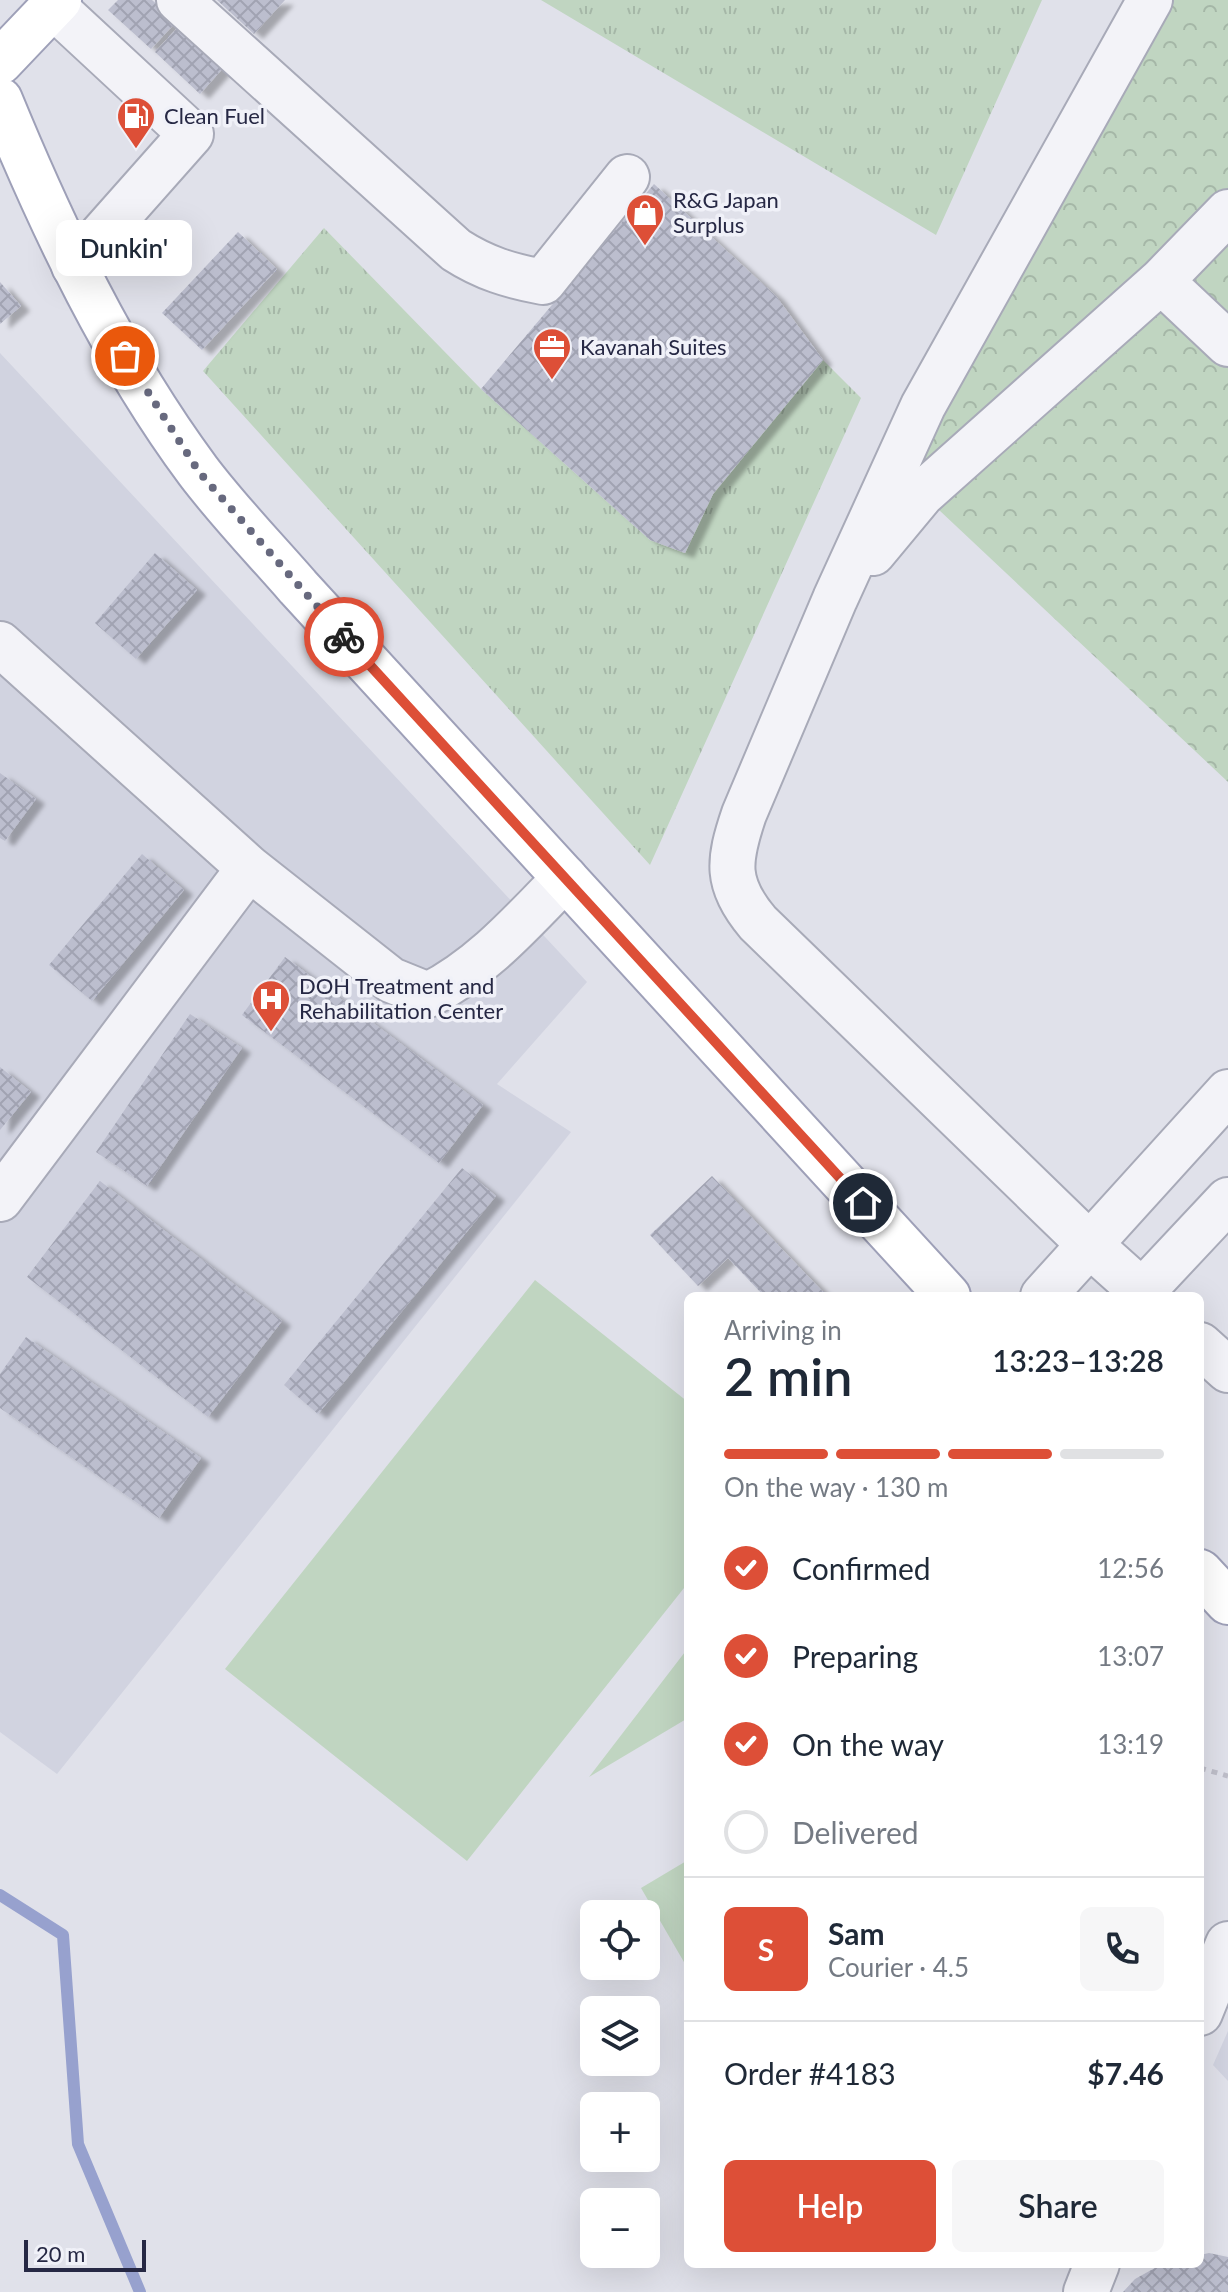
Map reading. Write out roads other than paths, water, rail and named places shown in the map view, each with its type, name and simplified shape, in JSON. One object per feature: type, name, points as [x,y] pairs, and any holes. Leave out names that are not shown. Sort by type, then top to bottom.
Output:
[{"type":"main road","points":[[0,62],[56,3]]},
{"type":"main road","points":[[0,100],[30,174],[74,266],[137,378],[199,472],[298,587],[944,1292]]},
{"type":"main road","points":[[1204,1576],[1228,1602]]},
{"type":"street","points":[[179,0],[456,250],[481,266],[509,276],[543,282],[627,177]]},
{"type":"street","points":[[1139,1292],[758,923],[741,903],[732,876],[733,845],[835,599],[923,406],[1150,0]]},
{"type":"street","points":[[56,3],[191,134],[74,266]]},
{"type":"street","points":[[835,599],[922,494],[1161,281],[1228,212]]},
{"type":"street","points":[[1161,281],[1228,344]]},
{"type":"street","points":[[3,652],[249,868],[391,980],[428,995],[459,979],[527,918],[565,878]]},
{"type":"street","points":[[0,1199],[249,868]]},
{"type":"street","points":[[1047,1292],[1228,1092]]},
{"type":"street","points":[[1145,1292],[1228,1200]]},
{"type":"street","points":[[1204,1349],[1228,1370]]},
{"type":"street","points":[[1204,2003],[1228,1944]]},
{"type":"street","points":[[1086,2292],[1095,2268]]},
{"type":"waterway","points":[[0,1895],[63,1935],[78,2144],[140,2292]]},
{"type":"place","name":"Clean Fuel","points":[[136,150]]},
{"type":"place","name":"R&G Japan Surplus","points":[[645,247]]},
{"type":"place","name":"Dunkin'","points":[[125,356]]},
{"type":"place","name":"Kavanah Suites","points":[[552,381]]},
{"type":"place","name":"DOH Treatment and Rehabilitation Center","points":[[271,1033]]}]
